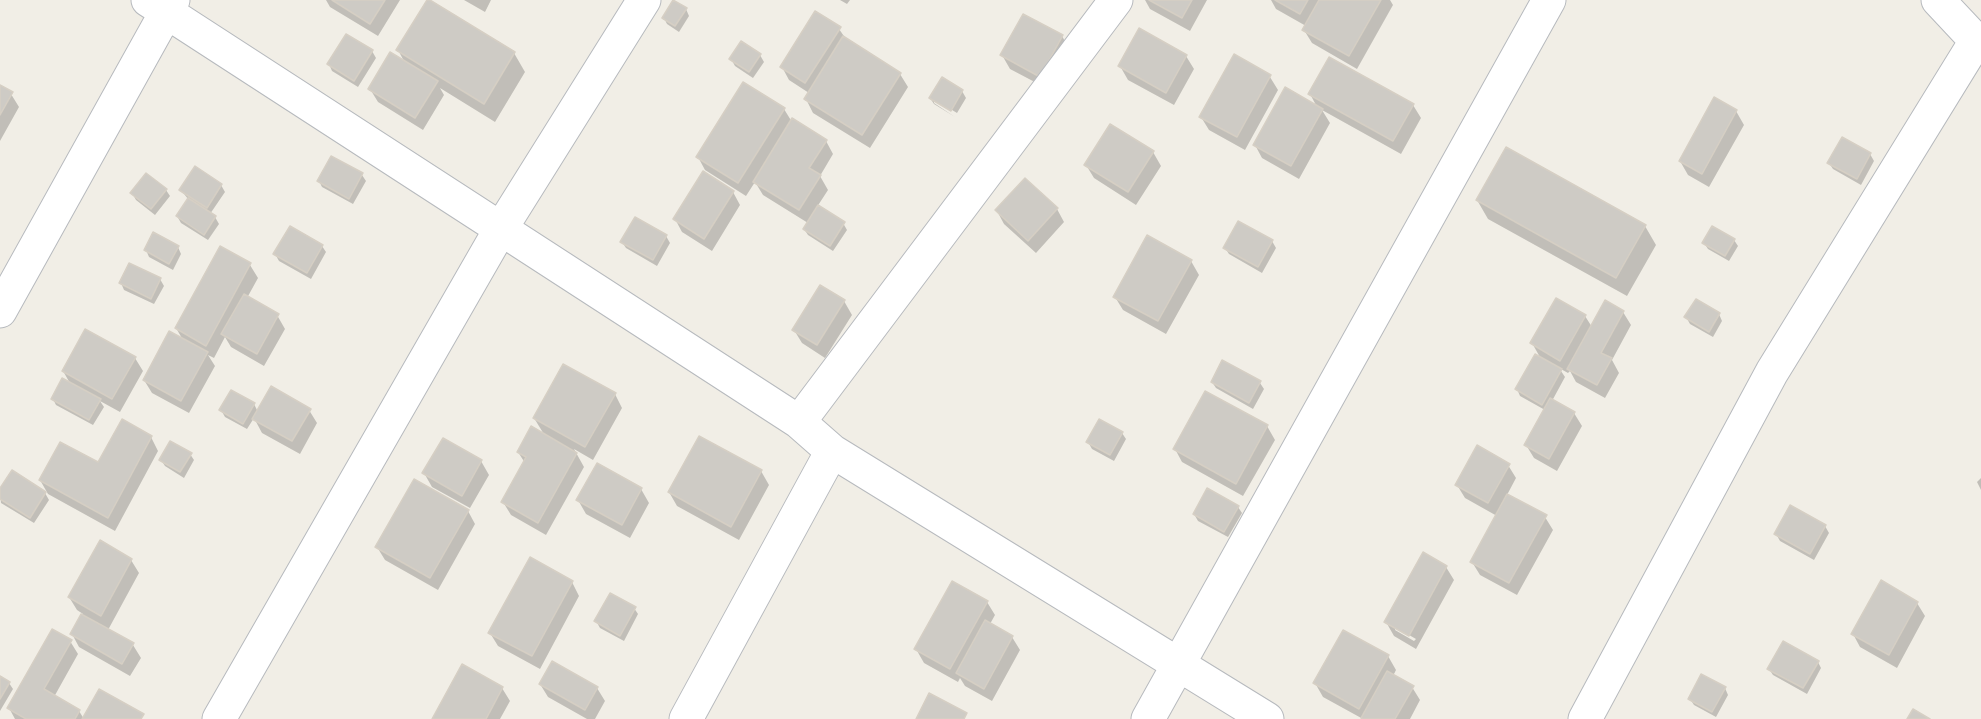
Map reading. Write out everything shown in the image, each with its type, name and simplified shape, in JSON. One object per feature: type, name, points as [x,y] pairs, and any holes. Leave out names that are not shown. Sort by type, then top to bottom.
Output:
[{"type":"street","points":[[219,719],[500,230],[644,0]]},
{"type":"street","points":[[799,422],[1116,0]]},
{"type":"street","points":[[1148,719],[1549,0]]},
{"type":"street","points":[[1586,719],[1772,372],[1979,43],[1938,0]]},
{"type":"street","points":[[0,311],[162,4],[500,230],[799,422],[832,451],[1268,719]]},
{"type":"street","points":[[686,719],[832,451]]},
{"type":"building","points":[[332,0],[385,0],[370,24]]},
{"type":"building","points":[[427,0],[515,52],[484,104],[396,50]]},
{"type":"building","points":[[673,0],[687,8],[675,26],[662,18]]},
{"type":"building","points":[[1149,0],[1192,0],[1182,18]]},
{"type":"building","points":[[1275,0],[1308,0],[1300,14]]},
{"type":"building","points":[[1319,0],[1381,0],[1349,56],[1302,30]]},
{"type":"building","points":[[815,11],[841,27],[805,83],[780,67]]},
{"type":"building","points":[[1023,14],[1063,35],[1040,77],[1000,55]]},
{"type":"building","points":[[1139,28],[1187,55],[1166,93],[1118,66]]},
{"type":"building","points":[[346,34],[373,50],[354,81],[327,64]]},
{"type":"building","points":[[843,36],[901,73],[862,135],[804,99]]},
{"type":"building","points":[[741,41],[761,54],[749,72],[729,59]]},
{"type":"building","points":[[390,52],[438,81],[415,118],[368,89]]},
{"type":"building","points":[[1234,54],[1271,75],[1237,137],[1199,117]]},
{"type":"building","points":[[1329,57],[1414,104],[1393,141],[1308,94]]},
{"type":"building","points":[[942,77],[963,90],[951,111],[929,98]]},
{"type":"building","points":[[743,82],[785,108],[738,183],[696,157]]},
{"type":"building","points":[[0,85],[13,92],[0,115]]},
{"type":"building","points":[[1285,87],[1323,109],[1291,166],[1253,145]]},
{"type":"building","points":[[1714,97],[1737,110],[1702,174],[1679,161]]},
{"type":"building","points":[[792,118],[827,140],[809,168],[821,175],[799,210],[753,182]]},
{"type":"building","points":[[1110,124],[1154,151],[1128,192],[1084,165]]},
{"type":"building","points":[[1842,137],[1871,153],[1857,179],[1827,163]]},
{"type":"building","points":[[1506,147],[1646,225],[1616,278],[1476,200]]},
{"type":"building","points":[[331,156],[363,173],[349,199],[317,181]]},
{"type":"building","points":[[195,166],[222,184],[207,208],[179,190]]},
{"type":"building","points":[[703,171],[734,191],[704,239],[673,219]]},
{"type":"building","points":[[146,173],[167,189],[151,209],[130,193]]},
{"type":"building","points":[[1025,178],[1058,208],[1028,241],[995,210]]},
{"type":"building","points":[[188,198],[216,216],[204,235],[176,216]]},
{"type":"building","points":[[818,205],[845,222],[830,246],[803,229]]},
{"type":"building","points":[[635,217],[667,235],[653,260],[620,242]]},
{"type":"building","points":[[1238,221],[1273,240],[1258,267],[1223,248]]},
{"type":"building","points":[[290,226],[323,245],[307,273],[273,254]]},
{"type":"building","points":[[1712,226],[1735,239],[1725,256],[1702,243]]},
{"type":"building","points":[[153,232],[179,246],[169,264],[144,250]]},
{"type":"building","points":[[1147,235],[1192,260],[1158,321],[1113,297]]},
{"type":"building","points":[[220,246],[251,263],[206,346],[175,328]]},
{"type":"building","points":[[129,263],[161,278],[151,299],[119,283]]},
{"type":"building","points":[[820,285],[845,300],[817,345],[792,330]]},
{"type":"building","points":[[244,294],[279,314],[257,354],[221,334]]},
{"type":"building","points":[[1556,298],[1586,315],[1560,361],[1530,343]]},
{"type":"building","points":[[1696,299],[1720,313],[1709,332],[1684,317]]},
{"type":"building","points":[[1605,300],[1624,311],[1601,353],[1612,358],[1597,385],[1567,369]]},
{"type":"building","points":[[85,329],[136,357],[112,399],[62,371]]},
{"type":"building","points":[[169,331],[208,352],[181,401],[143,380]]},
{"type":"building","points":[[1535,354],[1562,369],[1542,405],[1515,389]]},
{"type":"building","points":[[1222,360],[1261,381],[1249,403],[1211,382]]},
{"type":"building","points":[[563,364],[616,393],[585,447],[533,418]]},
{"type":"building","points":[[62,378],[101,399],[89,420],[51,399]]},
{"type":"building","points":[[271,386],[311,409],[292,441],[252,419]]},
{"type":"building","points":[[231,390],[255,403],[243,424],[219,410]]},
{"type":"building","points":[[1205,391],[1268,425],[1236,484],[1173,449]]},
{"type":"building","points":[[1550,398],[1575,412],[1549,459],[1524,445]]},
{"type":"building","points":[[122,419],[152,436],[108,518],[39,480],[60,442],[98,462]]},
{"type":"building","points":[[1099,419],[1123,432],[1110,455],[1086,442]]},
{"type":"building","points":[[531,426],[577,453],[538,523],[501,502],[526,457],[517,452]]},
{"type":"building","points":[[699,436],[762,470],[731,527],[668,492]]},
{"type":"building","points":[[443,438],[482,460],[462,496],[422,473]]},
{"type":"building","points":[[170,441],[192,453],[180,472],[159,460]]},
{"type":"building","points":[[1477,445],[1510,464],[1488,503],[1455,485]]},
{"type":"building","points":[[597,463],[642,488],[622,525],[576,500]]},
{"type":"building","points":[[12,470],[46,492],[30,518],[0,499],[0,488]]},
{"type":"building","points":[[414,479],[469,510],[430,578],[375,547]]},
{"type":"building","points":[[1207,488],[1239,506],[1224,532],[1193,514]]},
{"type":"building","points":[[1507,494],[1547,515],[1509,583],[1470,562]]},
{"type":"building","points":[[1790,505],[1826,525],[1810,554],[1774,534]]},
{"type":"building","points":[[100,540],[132,559],[101,616],[68,597]]},
{"type":"building","points":[[1423,552],[1447,566],[1409,636],[1384,622]]},
{"type":"building","points":[[530,557],[573,581],[532,656],[488,633]]},
{"type":"building","points":[[1881,580],[1918,602],[1889,655],[1851,634]]},
{"type":"building","points":[[952,581],[988,601],[950,669],[914,649]]},
{"type":"building","points":[[610,593],[636,607],[620,636],[594,621]]},
{"type":"building","points":[[81,614],[134,643],[122,664],[70,634]]},
{"type":"building","points":[[985,620],[1013,636],[984,689],[956,673]]},
{"type":"building","points":[[52,629],[72,640],[44,689],[80,710],[75,719],[26,719],[7,708]]},
{"type":"building","points":[[1343,630],[1389,655],[1359,709],[1313,683]]},
{"type":"building","points":[[1783,641],[1819,661],[1803,688],[1767,669]]},
{"type":"building","points":[[552,661],[598,687],[585,710],[539,684]]},
{"type":"building","points":[[462,664],[503,687],[486,719],[432,719]]},
{"type":"building","points":[[1387,671],[1414,686],[1395,719],[1361,718]]},
{"type":"building","points":[[1701,674],[1726,687],[1712,712],[1688,699]]},
{"type":"building","points":[[0,676],[10,682],[0,699]]},
{"type":"building","points":[[99,689],[144,714],[141,719],[82,719]]},
{"type":"building","points":[[929,693],[967,713],[964,719],[916,719]]},
{"type":"building","points":[[1913,709],[1930,719],[1907,719]]}]
